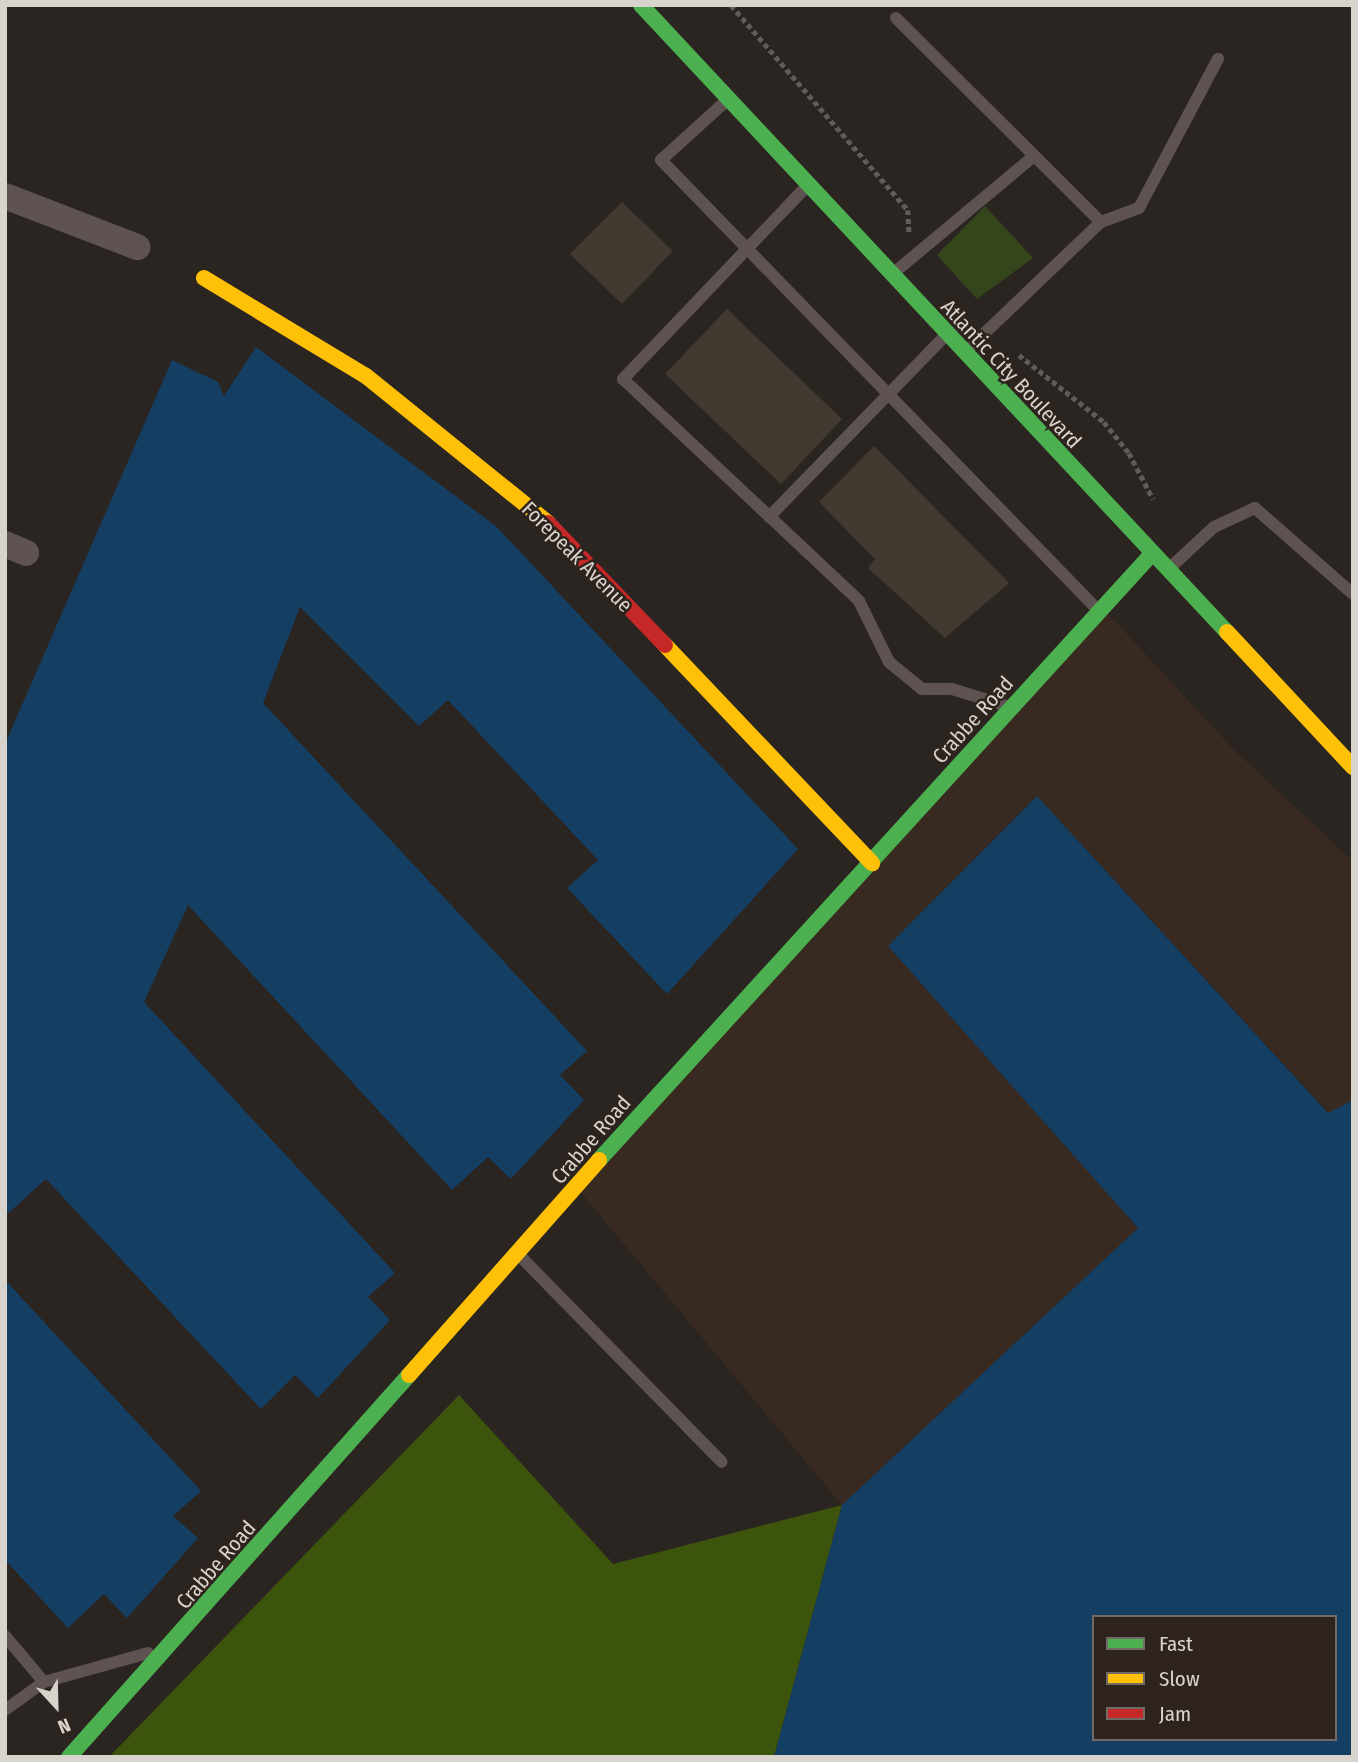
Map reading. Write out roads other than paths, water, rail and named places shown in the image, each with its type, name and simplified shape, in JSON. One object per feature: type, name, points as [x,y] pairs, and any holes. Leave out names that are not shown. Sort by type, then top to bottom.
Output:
[{"type":"street","name":"Atlantic City Boulevard","points":[[641,5],[1164,572],[1353,767]]},
{"type":"street","points":[[5,196],[137,247]]},
{"type":"street","name":"Forepeak Avenue","points":[[204,278],[366,376],[543,517],[872,863]]},
{"type":"street","name":"Crabbe Road","points":[[69,1757],[172,1647],[518,1254],[1012,708],[1101,614],[1150,556]]},
{"type":"lane","points":[[896,18],[1101,222]]},
{"type":"lane","points":[[963,353],[1101,222],[1139,208],[1218,59]]},
{"type":"lane","points":[[728,99],[661,160],[891,393],[1101,614]]},
{"type":"lane","points":[[890,275],[1034,156]]},
{"type":"lane","points":[[808,186],[747,246],[623,379],[859,601],[889,662],[922,689],[952,689],[1012,708]]},
{"type":"lane","points":[[769,517],[946,335]]},
{"type":"lane","points":[[1164,572],[1214,527],[1255,508],[1353,594]]},
{"type":"lane","points":[[518,1254],[722,1462]]},
{"type":"lane","points":[[5,1636],[44,1682]]},
{"type":"lane","points":[[5,1710],[44,1682],[172,1647]]},
{"type":"water","points":[[256,347],[497,527],[798,849],[667,994],[567,888],[598,860],[448,700],[419,726],[300,607],[263,703],[587,1051],[560,1075],[584,1100],[511,1179],[488,1157],[452,1190],[188,905],[144,1002],[395,1273],[368,1297],[390,1320],[318,1398],[295,1375],[261,1409],[46,1179],[5,1216],[5,744],[172,360],[218,382],[224,396]]},
{"type":"water","points":[[1037,796],[1328,1113],[1353,1100],[1353,1757],[774,1757],[842,1505],[1138,1228],[888,946]]},
{"type":"water","points":[[5,1280],[201,1491],[173,1516],[198,1538],[127,1618],[104,1594],[68,1628],[5,1560]]}]
